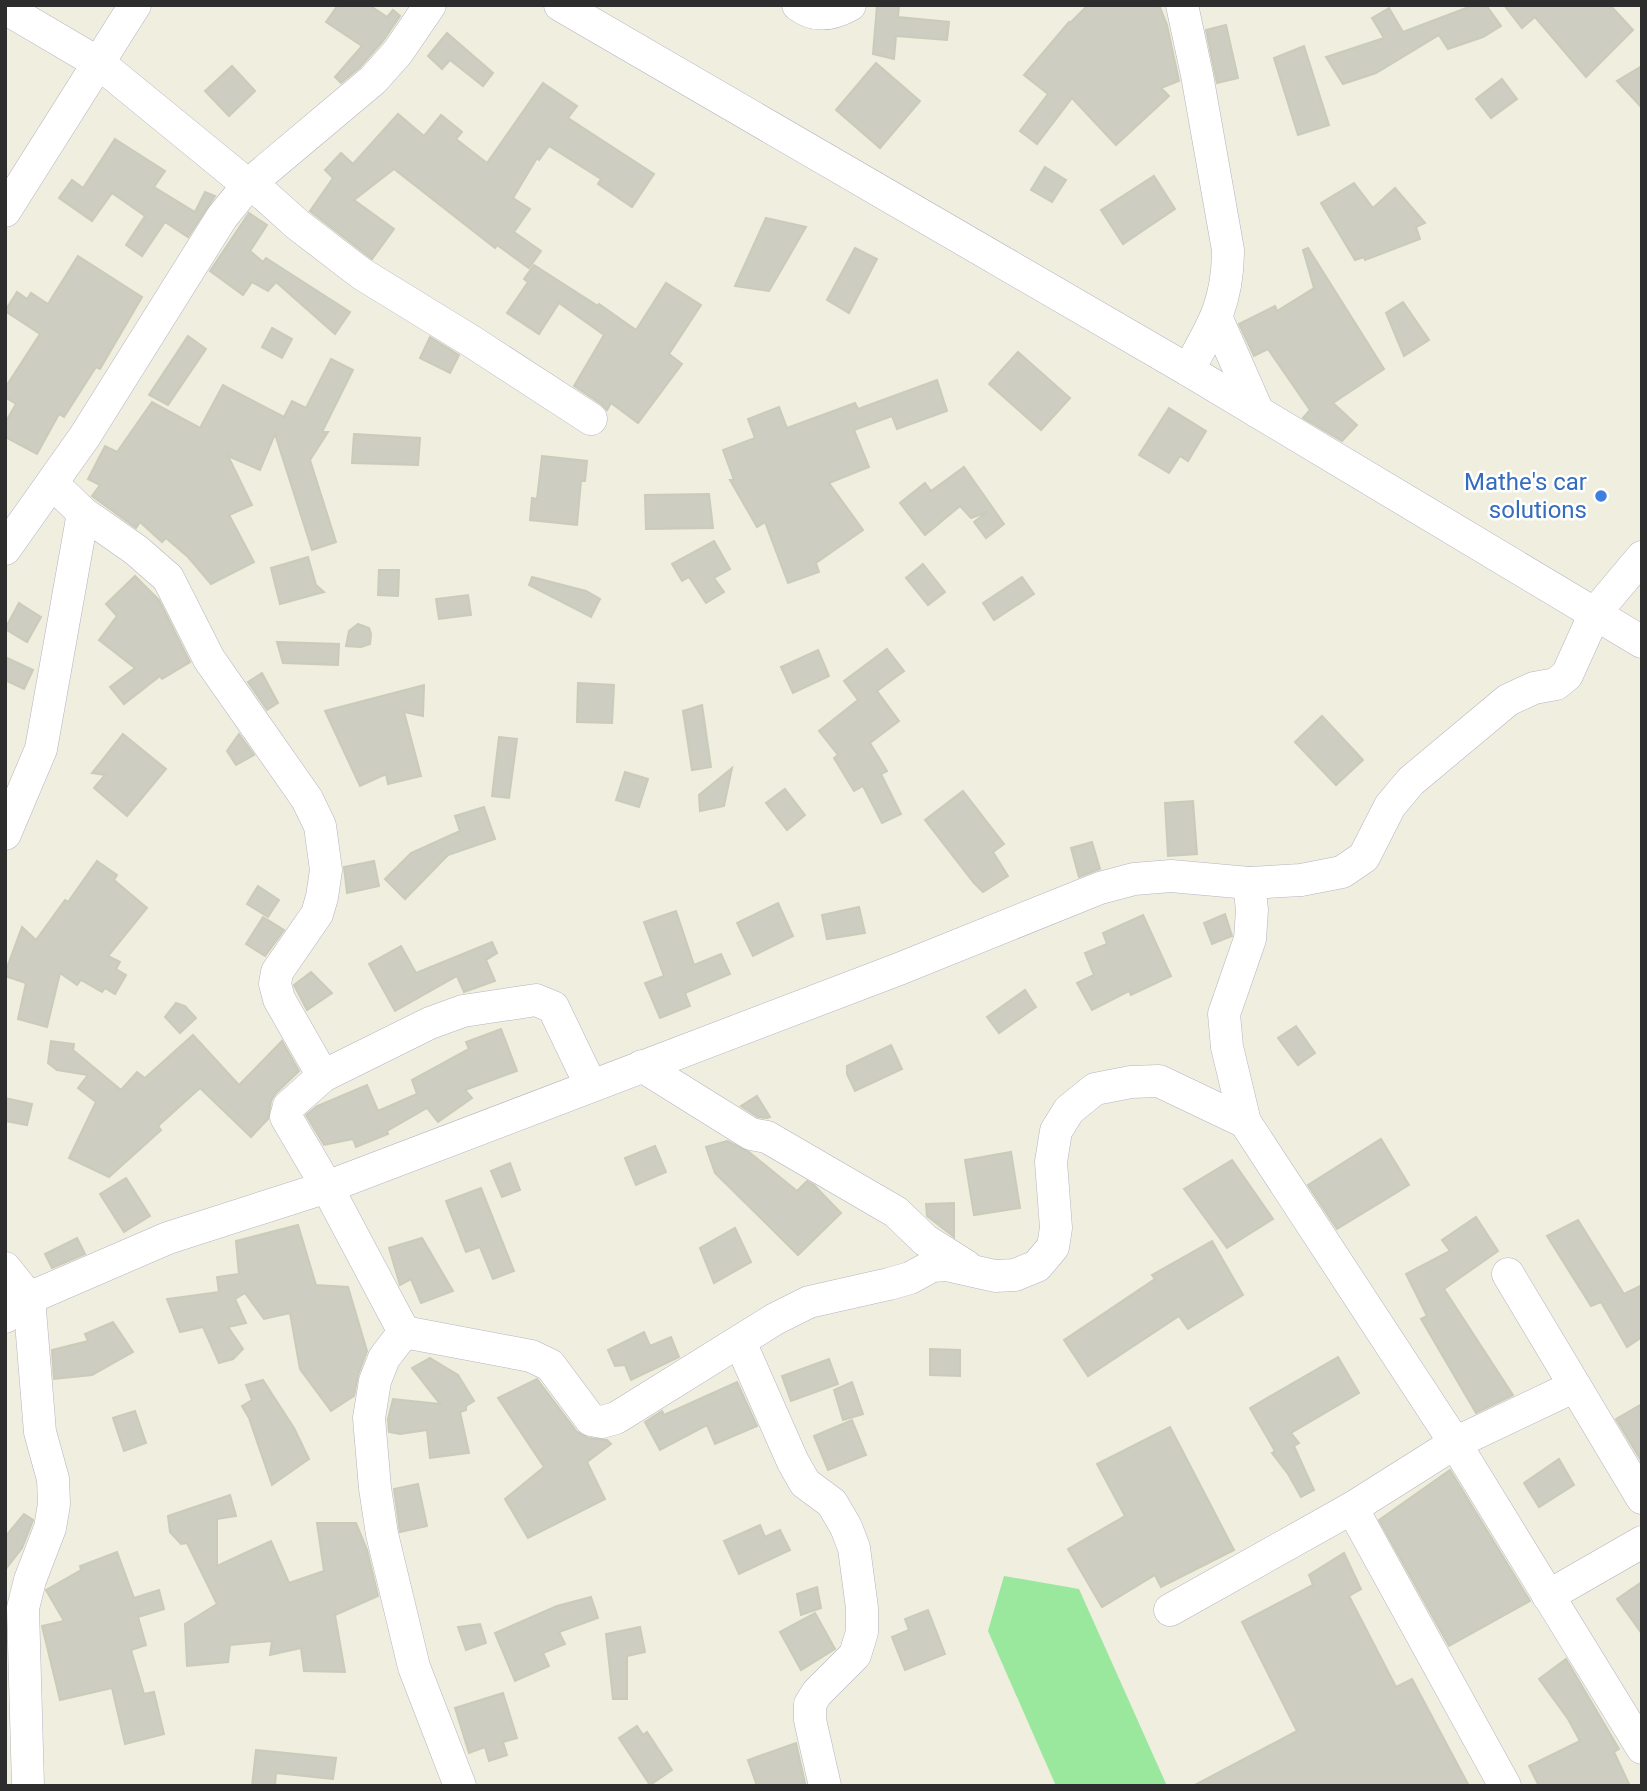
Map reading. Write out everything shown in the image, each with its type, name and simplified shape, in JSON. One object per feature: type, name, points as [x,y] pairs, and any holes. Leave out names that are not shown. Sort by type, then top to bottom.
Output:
[{"type":"street","points":[[5,211],[135,5]]},
{"type":"street","points":[[5,549],[85,436],[222,218],[248,185],[373,80],[398,52],[430,5]]},
{"type":"street","points":[[560,5],[1188,370],[1642,642]]},
{"type":"street","points":[[798,5],[808,13],[823,14],[850,5]]},
{"type":"street","points":[[1182,5],[1228,250],[1228,273],[1217,318],[1188,370]]},
{"type":"street","points":[[5,8],[100,64],[362,274],[591,419]]},
{"type":"street","points":[[1217,318],[1258,412]]},
{"type":"street","points":[[52,483],[83,513],[136,550],[169,578],[209,659],[307,799],[320,826],[326,870],[322,897],[317,914],[277,972],[275,984],[279,999],[323,1076]]},
{"type":"street","points":[[5,834],[41,749],[83,513]]},
{"type":"street","points":[[17,1308],[168,1238],[327,1186],[898,969],[1100,888],[1134,879],[1171,876],[1249,883],[1301,880],[1342,872],[1364,857],[1390,806],[1411,781],[1508,700],[1534,688],[1556,684],[1567,675],[1595,613],[1642,557]]},
{"type":"street","points":[[1249,883],[1252,910],[1250,939],[1224,1014],[1227,1047],[1245,1122],[1455,1443],[1642,1748]]},
{"type":"street","points":[[404,1332],[327,1186],[286,1117],[289,1106],[323,1076],[430,1023],[463,1011],[536,1000],[552,1007],[591,1086]]},
{"type":"street","points":[[642,1066],[751,1134],[767,1137],[896,1212],[925,1240],[973,1271]]},
{"type":"street","points":[[404,1332],[531,1356],[550,1365],[591,1420],[602,1422],[616,1418],[808,1302],[900,1281],[932,1266],[946,1265],[995,1276],[1015,1275],[1037,1266],[1053,1247],[1056,1228],[1051,1162],[1056,1131],[1069,1110],[1095,1089],[1131,1082],[1159,1081],[1245,1122]]},
{"type":"street","points":[[5,1268],[17,1308],[40,1432],[53,1479],[54,1503],[50,1528],[30,1580],[23,1608],[29,1786]]},
{"type":"street","points":[[1508,1274],[1642,1498]]},
{"type":"street","points":[[404,1332],[384,1359],[375,1381],[369,1418],[375,1488],[382,1534],[414,1667],[460,1786]]},
{"type":"street","points":[[740,1342],[793,1462],[805,1483],[832,1503],[854,1548],[862,1608],[862,1632],[855,1655],[817,1693],[810,1704],[810,1720],[825,1786]]},
{"type":"street","points":[[1170,1610],[1352,1508],[1455,1443],[1575,1386]]},
{"type":"street","points":[[1352,1508],[1505,1786]]},
{"type":"street","points":[[1548,1596],[1642,1542]]},
{"type":"green space","points":[[1004,1576],[1079,1589],[1167,1786],[1056,1786],[988,1631]]},
{"type":"building","points":[[338,5],[369,5],[387,17],[393,10],[400,16],[383,41],[360,67],[341,83],[335,77],[362,46],[326,22]]},
{"type":"building","points":[[877,5],[899,6],[898,17],[949,22],[947,40],[896,36],[894,59],[873,54]]},
{"type":"building","points":[[1088,5],[1159,5],[1167,25],[1179,81],[1161,88],[1169,96],[1116,145],[1072,98],[1037,144],[1020,131],[1048,94],[1024,75],[1069,22]]},
{"type":"building","points":[[1474,5],[1486,5],[1501,26],[1483,37],[1448,49],[1439,35],[1376,73],[1343,84],[1326,57],[1384,38],[1372,18],[1389,8],[1403,32]]},
{"type":"building","points":[[1504,5],[1610,5],[1633,30],[1586,77],[1535,17],[1522,28]]},
{"type":"building","points":[[1226,25],[1238,78],[1217,83],[1206,30]]},
{"type":"building","points":[[447,33],[493,73],[483,86],[450,60],[442,69],[428,56]]},
{"type":"building","points":[[1304,46],[1329,125],[1298,135],[1274,58]]},
{"type":"building","points":[[876,63],[920,101],[880,148],[836,110]]},
{"type":"building","points":[[232,66],[255,91],[229,116],[205,91]]},
{"type":"building","points":[[1642,66],[1642,108],[1617,81]]},
{"type":"building","points":[[1502,79],[1517,99],[1491,118],[1476,99]]},
{"type":"building","points":[[543,83],[577,106],[568,118],[654,174],[632,207],[598,184],[601,179],[549,146],[539,160],[537,158],[513,198],[530,209],[514,232],[541,251],[529,268],[497,245],[495,248],[394,169],[354,200],[394,229],[372,259],[310,211],[333,178],[325,170],[341,153],[353,164],[398,114],[424,136],[441,115],[462,132],[456,139],[487,163]]},
{"type":"building","points":[[115,139],[165,171],[154,187],[195,212],[205,192],[215,196],[188,237],[165,222],[142,256],[126,245],[145,216],[112,193],[92,221],[59,198],[72,180],[83,188]]},
{"type":"building","points":[[1045,167],[1066,180],[1052,202],[1031,190]]},
{"type":"building","points":[[1154,176],[1175,209],[1123,244],[1101,210]]},
{"type":"building","points":[[1354,183],[1373,208],[1395,188],[1425,223],[1416,227],[1420,239],[1365,260],[1364,257],[1355,260],[1321,203]]},
{"type":"building","points":[[249,213],[267,225],[250,251],[263,262],[266,258],[350,312],[335,334],[276,282],[268,291],[252,282],[243,295],[210,271]]},
{"type":"building","points":[[766,218],[806,227],[769,291],[735,286]]},
{"type":"building","points":[[855,248],[877,259],[849,313],[827,300]]},
{"type":"building","points":[[1308,248],[1384,369],[1333,403],[1357,425],[1342,441],[1303,418],[1310,410],[1268,349],[1254,356],[1239,324],[1275,306],[1277,311],[1314,288],[1303,250]]},
{"type":"building","points":[[78,256],[142,297],[100,369],[96,367],[64,417],[59,414],[37,454],[5,437],[5,423],[16,404],[5,397],[5,388],[40,334],[5,311],[17,292],[27,299],[31,293],[48,304]]},
{"type":"building","points":[[534,265],[636,330],[666,283],[701,305],[669,354],[682,364],[638,423],[611,403],[607,410],[574,386],[604,335],[559,303],[539,334],[507,313],[528,282],[524,279]]},
{"type":"building","points":[[1403,302],[1429,340],[1404,356],[1386,313]]},
{"type":"building","points":[[272,328],[292,339],[282,358],[262,347]]},
{"type":"building","points":[[188,336],[206,349],[168,405],[149,395]]},
{"type":"building","points":[[430,337],[459,355],[450,373],[420,358]]},
{"type":"building","points":[[1018,352],[1070,398],[1041,430],[989,384]]},
{"type":"building","points":[[331,359],[353,370],[322,432],[328,432],[310,460],[336,542],[312,550],[275,434],[260,470],[228,456],[252,505],[229,515],[254,562],[211,584],[188,557],[166,538],[162,542],[140,522],[136,528],[92,496],[100,485],[88,479],[105,446],[117,452],[152,402],[200,428],[223,385],[284,417],[292,401],[306,408]]},
{"type":"building","points":[[937,380],[947,411],[897,429],[892,416],[854,430],[869,467],[829,483],[863,530],[816,563],[819,572],[788,583],[765,522],[757,527],[730,480],[734,480],[723,450],[755,438],[748,419],[779,407],[787,428],[855,403],[858,409]]},
{"type":"building","points":[[1169,408],[1206,431],[1188,461],[1180,456],[1169,473],[1139,455]]},
{"type":"building","points":[[354,434],[420,438],[418,465],[352,463]]},
{"type":"building","points":[[542,456],[587,461],[585,481],[581,481],[577,525],[530,520],[532,498],[537,499]]},
{"type":"building","points":[[964,467],[1004,524],[986,538],[974,522],[987,512],[971,518],[960,506],[925,535],[900,503],[925,483],[931,491]]},
{"type":"building","points":[[709,494],[713,528],[646,529],[645,495]]},
{"type":"building","points":[[714,541],[730,569],[714,578],[724,592],[706,603],[689,577],[682,581],[672,564]]},
{"type":"building","points":[[308,557],[316,585],[324,592],[280,604],[271,568]]},
{"type":"building","points":[[923,564],[945,592],[928,605],[906,578]]},
{"type":"building","points":[[379,570],[399,570],[398,596],[378,595]]},
{"type":"building","points":[[135,576],[159,600],[190,662],[162,679],[160,676],[124,704],[110,687],[135,668],[99,640],[117,616],[106,604]]},
{"type":"building","points":[[532,577],[586,591],[600,599],[591,617],[529,585]]},
{"type":"building","points":[[1022,577],[1034,594],[994,620],[983,603]]},
{"type":"building","points":[[468,595],[471,615],[439,619],[436,599]]},
{"type":"building","points":[[19,603],[41,617],[27,642],[5,629]]},
{"type":"building","points":[[358,624],[369,628],[370,644],[361,647],[346,646],[349,631]]},
{"type":"building","points":[[277,642],[339,644],[338,665],[283,663]]},
{"type":"building","points":[[887,649],[904,671],[877,691],[899,721],[870,743],[887,771],[881,774],[901,814],[882,823],[863,786],[854,791],[834,758],[838,755],[819,731],[858,700],[844,681]]},
{"type":"building","points":[[818,650],[829,676],[793,693],[781,667]]},
{"type":"building","points":[[5,657],[33,670],[24,689],[5,680]]},
{"type":"building","points":[[262,673],[278,703],[267,710],[248,682]]},
{"type":"building","points":[[578,683],[614,685],[612,723],[577,722]]},
{"type":"building","points":[[424,685],[423,716],[404,712],[421,776],[388,784],[386,774],[360,786],[325,711]]},
{"type":"building","points":[[702,705],[711,767],[692,770],[683,711]]},
{"type":"building","points":[[1322,716],[1363,760],[1336,785],[1295,742]]},
{"type":"building","points":[[123,734],[166,769],[127,816],[94,788],[105,775],[92,773]]},
{"type":"building","points":[[239,734],[254,755],[236,765],[227,751]]},
{"type":"building","points":[[499,737],[517,739],[509,798],[492,796]]},
{"type":"building","points":[[732,768],[724,806],[700,811],[699,795]]},
{"type":"building","points":[[625,772],[648,779],[639,807],[616,800]]},
{"type":"building","points":[[785,789],[805,815],[787,830],[766,803]]},
{"type":"building","points":[[963,791],[1004,844],[993,852],[1008,876],[983,892],[925,820]]},
{"type":"building","points":[[1193,801],[1197,854],[1168,856],[1165,803]]},
{"type":"building","points":[[484,807],[495,839],[448,855],[405,899],[385,879],[411,853],[460,831],[455,816]]},
{"type":"building","points":[[1092,842],[1100,869],[1079,877],[1071,848]]},
{"type":"building","points":[[97,861],[117,875],[114,880],[147,908],[108,956],[120,962],[116,969],[126,975],[115,994],[105,988],[102,992],[81,980],[77,985],[60,973],[47,1027],[18,1019],[26,983],[5,976],[5,973],[22,927],[36,940],[65,900],[68,902]]},
{"type":"building","points":[[374,861],[379,886],[347,893],[344,867]]},
{"type":"building","points":[[258,886],[279,900],[268,917],[247,904]]},
{"type":"building","points":[[778,903],[793,936],[753,956],[737,923]]},
{"type":"building","points":[[859,907],[865,933],[827,939],[822,915]]},
{"type":"building","points":[[676,911],[694,965],[721,954],[730,974],[685,993],[690,1006],[660,1018],[645,983],[664,976],[644,922]]},
{"type":"building","points":[[1225,914],[1232,936],[1212,944],[1204,923]]},
{"type":"building","points":[[1143,915],[1171,976],[1131,995],[1129,991],[1092,1010],[1077,983],[1094,975],[1085,953],[1107,944],[1103,933]]},
{"type":"building","points":[[263,917],[284,930],[265,956],[246,944]]},
{"type":"building","points":[[492,942],[497,953],[486,960],[495,981],[464,992],[457,976],[395,1011],[369,964],[401,946],[416,973]]},
{"type":"building","points":[[311,972],[332,993],[307,1010],[294,985]]},
{"type":"building","points":[[1025,990],[1036,1007],[999,1033],[987,1017]]},
{"type":"building","points":[[176,1003],[185,1006],[196,1018],[180,1033],[165,1017]]},
{"type":"building","points":[[1296,1026],[1315,1053],[1298,1065],[1278,1038]]},
{"type":"building","points":[[501,1029],[517,1071],[465,1090],[472,1098],[438,1122],[427,1108],[387,1131],[388,1134],[356,1147],[353,1139],[324,1145],[306,1115],[317,1106],[367,1085],[378,1111],[417,1094],[412,1080],[469,1049],[466,1042]]},
{"type":"building","points":[[193,1035],[239,1085],[282,1041],[299,1071],[276,1093],[271,1101],[268,1119],[251,1137],[200,1088],[158,1126],[161,1130],[109,1177],[69,1158],[96,1102],[78,1088],[88,1075],[57,1070],[48,1063],[51,1041],[74,1044],[73,1050],[121,1090],[137,1072],[145,1078]]},
{"type":"building","points":[[891,1045],[902,1069],[855,1091],[847,1074],[847,1066]]},
{"type":"building","points":[[757,1096],[770,1117],[758,1117],[741,1106]]},
{"type":"building","points":[[5,1098],[32,1104],[27,1125],[5,1121]]},
{"type":"building","points":[[1381,1139],[1409,1185],[1337,1229],[1308,1185]]},
{"type":"building","points":[[727,1141],[749,1152],[797,1191],[807,1181],[814,1185],[841,1213],[798,1255],[715,1173],[706,1147]]},
{"type":"building","points":[[655,1146],[666,1172],[636,1185],[625,1158]]},
{"type":"building","points":[[1011,1152],[1020,1208],[974,1215],[965,1160]]},
{"type":"building","points":[[1232,1160],[1273,1219],[1227,1248],[1184,1189]]},
{"type":"building","points":[[510,1163],[520,1190],[502,1197],[491,1171]]},
{"type":"building","points":[[126,1178],[150,1216],[124,1232],[100,1194]]},
{"type":"building","points":[[481,1188],[514,1271],[493,1279],[480,1247],[466,1252],[446,1201]]},
{"type":"building","points":[[954,1203],[954,1237],[927,1216],[926,1204]]},
{"type":"building","points":[[1476,1217],[1498,1251],[1444,1289],[1513,1395],[1476,1413],[1421,1319],[1427,1316],[1406,1274],[1450,1251],[1442,1240]]},
{"type":"building","points":[[1578,1220],[1624,1294],[1642,1285],[1642,1337],[1627,1347],[1601,1302],[1591,1306],[1547,1236]]},
{"type":"building","points":[[298,1225],[316,1285],[348,1287],[367,1351],[354,1396],[331,1411],[300,1369],[290,1313],[264,1319],[245,1293],[235,1299],[246,1323],[228,1327],[243,1349],[233,1359],[219,1363],[203,1327],[180,1332],[167,1299],[219,1292],[217,1277],[239,1274],[236,1241]]},
{"type":"building","points":[[735,1228],[751,1262],[714,1283],[700,1248]]},
{"type":"building","points":[[77,1238],[85,1254],[52,1268],[45,1254]]},
{"type":"building","points":[[422,1238],[453,1291],[421,1303],[411,1279],[400,1285],[389,1248]]},
{"type":"building","points":[[1212,1241],[1243,1295],[1188,1329],[1179,1316],[1088,1376],[1064,1340],[1155,1279],[1152,1275]]},
{"type":"building","points":[[113,1322],[133,1352],[92,1375],[54,1379],[52,1350],[88,1341],[85,1334]]},
{"type":"building","points":[[644,1332],[650,1346],[671,1337],[679,1357],[631,1380],[625,1365],[615,1366],[608,1350]]},
{"type":"building","points":[[930,1349],[960,1350],[960,1376],[930,1375]]},
{"type":"building","points":[[1338,1357],[1359,1393],[1291,1433],[1299,1443],[1294,1446],[1314,1490],[1301,1497],[1272,1453],[1275,1451],[1250,1408]]},
{"type":"building","points":[[430,1358],[458,1375],[474,1401],[466,1406],[466,1410],[460,1412],[469,1453],[430,1458],[427,1430],[400,1434],[389,1432],[388,1419],[393,1399],[440,1404],[412,1368]]},
{"type":"building","points":[[829,1359],[838,1384],[791,1401],[782,1376]]},
{"type":"building","points":[[537,1379],[577,1432],[588,1438],[607,1440],[611,1444],[587,1462],[605,1499],[528,1538],[505,1499],[544,1467],[498,1398]]},
{"type":"building","points":[[263,1380],[294,1428],[309,1459],[272,1485],[249,1418],[242,1406],[252,1400],[246,1385]]},
{"type":"building","points":[[737,1382],[757,1426],[715,1444],[707,1425],[660,1450],[645,1422],[662,1411],[664,1415]]},
{"type":"building","points":[[852,1382],[863,1414],[843,1420],[834,1390]]},
{"type":"building","points":[[1642,1404],[1642,1462],[1616,1419]]},
{"type":"building","points":[[135,1411],[146,1443],[124,1451],[113,1418]]},
{"type":"building","points":[[852,1420],[866,1455],[828,1470],[814,1436]]},
{"type":"building","points":[[1170,1427],[1234,1550],[1161,1587],[1155,1575],[1102,1607],[1068,1549],[1125,1516],[1097,1464]]},
{"type":"building","points":[[1559,1459],[1574,1485],[1539,1507],[1524,1483]]},
{"type":"building","points":[[1450,1470],[1530,1601],[1449,1646],[1379,1520]]},
{"type":"building","points":[[418,1484],[427,1526],[400,1532],[394,1489]]},
{"type":"building","points":[[230,1495],[236,1516],[217,1519],[217,1566],[271,1541],[289,1583],[324,1571],[317,1523],[356,1523],[367,1550],[378,1596],[335,1615],[345,1672],[304,1671],[301,1648],[270,1655],[272,1641],[230,1645],[228,1662],[187,1666],[185,1624],[217,1604],[187,1543],[181,1544],[170,1532],[168,1516]]},
{"type":"building","points":[[24,1514],[33,1520],[32,1523],[22,1548],[5,1570],[5,1537]]},
{"type":"building","points":[[760,1525],[765,1537],[780,1530],[790,1550],[739,1574],[724,1541]]},
{"type":"building","points":[[117,1552],[134,1598],[159,1590],[164,1609],[138,1617],[146,1645],[131,1650],[144,1694],[154,1692],[164,1734],[125,1744],[112,1688],[60,1700],[42,1626],[64,1621],[46,1590],[81,1570],[80,1566]]},
{"type":"building","points":[[1344,1553],[1361,1589],[1349,1596],[1396,1687],[1412,1679],[1469,1786],[1193,1786],[1297,1731],[1242,1622],[1313,1585],[1309,1575]]},
{"type":"building","points":[[1642,1582],[1642,1634],[1617,1599]]},
{"type":"building","points":[[817,1587],[821,1608],[801,1615],[797,1594]]},
{"type":"building","points":[[591,1597],[598,1618],[559,1632],[565,1644],[543,1653],[549,1666],[515,1681],[495,1633],[557,1606]]},
{"type":"building","points":[[928,1610],[945,1654],[905,1670],[892,1637],[909,1630],[905,1619]]},
{"type":"building","points":[[815,1613],[835,1649],[801,1670],[780,1632]]},
{"type":"building","points":[[480,1624],[486,1643],[466,1650],[458,1627]]},
{"type":"building","points":[[640,1627],[645,1652],[627,1656],[627,1699],[613,1699],[606,1634]]},
{"type":"building","points":[[1566,1659],[1619,1749],[1614,1752],[1630,1786],[1539,1786],[1529,1766],[1580,1741],[1568,1719],[1539,1679]]},
{"type":"building","points":[[503,1693],[517,1738],[503,1742],[507,1755],[489,1761],[485,1747],[469,1753],[455,1708]]},
{"type":"building","points":[[637,1726],[643,1735],[647,1732],[672,1770],[650,1785],[619,1738]]},
{"type":"building","points":[[796,1743],[805,1783],[796,1786],[757,1786],[748,1760]]},
{"type":"building","points":[[256,1750],[336,1758],[333,1779],[276,1773],[275,1786],[252,1786]]},
{"type":"place","name":"Mathe's car solutions","points":[[1601,496]]}]
